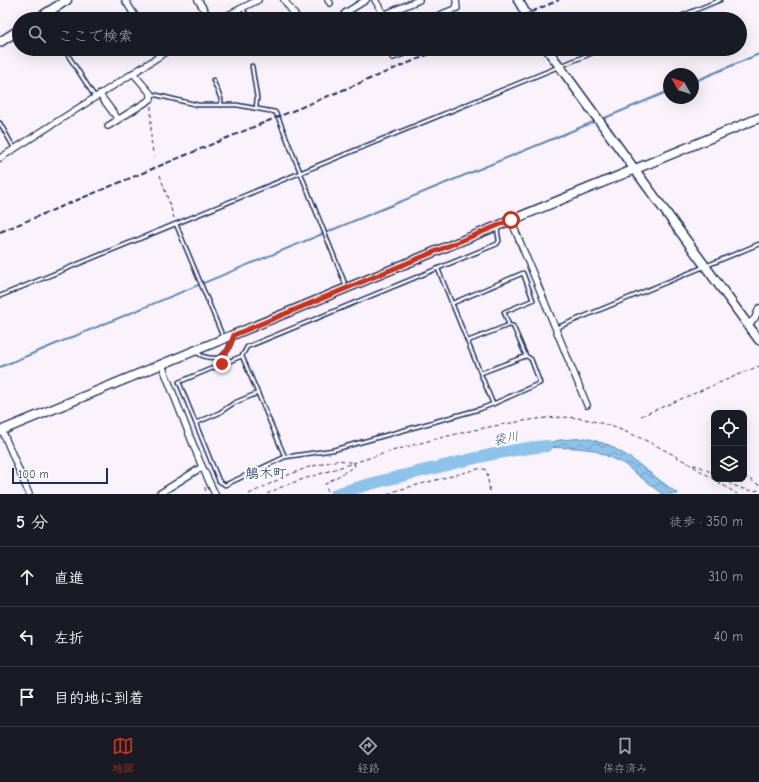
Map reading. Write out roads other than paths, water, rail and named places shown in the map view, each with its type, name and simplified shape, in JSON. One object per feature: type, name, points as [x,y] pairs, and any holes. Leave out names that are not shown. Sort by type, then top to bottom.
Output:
[{"type":"street","points":[[53,12],[67,0]]},
{"type":"street","points":[[125,0],[133,12]]},
{"type":"street","points":[[198,0],[206,12]]},
{"type":"street","points":[[234,12],[258,0]]},
{"type":"street","points":[[284,0],[293,12]]},
{"type":"street","points":[[347,12],[366,0]]},
{"type":"street","points":[[375,0],[382,12]]},
{"type":"street","points":[[391,12],[419,0]]},
{"type":"street","points":[[447,12],[456,8],[456,0]]},
{"type":"street","points":[[518,0],[525,12]]},
{"type":"street","points":[[0,42],[12,34]]},
{"type":"street","points":[[0,158],[159,56]]},
{"type":"street","points":[[552,56],[635,168],[759,340]]},
{"type":"street","points":[[108,126],[151,97],[133,73]]},
{"type":"street","points":[[98,96],[118,119]]},
{"type":"street","points":[[29,494],[1,429],[162,365],[635,168],[759,118]]},
{"type":"street","points":[[511,220],[587,405]]},
{"type":"street","points":[[748,325],[755,318],[759,308]]},
{"type":"street","points":[[162,365],[202,467],[215,494]]},
{"type":"street","points":[[159,494],[202,467]]},
{"type":"lane","points":[[691,12],[720,0]]},
{"type":"lane","points":[[242,8],[244,12]]},
{"type":"lane","points":[[69,56],[98,96]]},
{"type":"lane","points":[[0,296],[585,56]]},
{"type":"lane","points":[[252,66],[257,98],[256,108]]},
{"type":"lane","points":[[214,80],[221,99],[221,105]]},
{"type":"lane","points":[[151,97],[198,105],[237,105],[275,112],[346,288]]},
{"type":"lane","points":[[0,123],[14,149]]},
{"type":"lane","points":[[176,224],[224,339]]},
{"type":"lane","points":[[468,341],[508,325],[513,326],[526,356],[531,359],[540,383],[480,409],[333,450],[285,457],[225,485],[219,481],[180,382],[242,356],[247,347],[497,244],[499,241],[496,226]]},
{"type":"lane","points":[[556,328],[759,244]]},
{"type":"lane","points":[[438,269],[453,303],[492,404]]},
{"type":"lane","points":[[453,303],[522,273],[533,300],[504,312],[508,325]]},
{"type":"lane","points":[[220,358],[228,350],[234,335]]},
{"type":"lane","points":[[195,351],[201,356],[220,358]]},
{"type":"lane","points":[[242,356],[285,457]]},
{"type":"lane","points":[[481,373],[526,356]]},
{"type":"lane","points":[[220,358],[222,364]]},
{"type":"lane","points":[[196,423],[219,413],[234,402],[258,393]]},
{"type":"water","points":[[586,438],[609,445],[629,457],[678,494],[662,494],[624,464],[594,450],[532,447],[560,440]]},
{"type":"waterway","points":[[699,79],[759,54]]},
{"type":"waterway","points":[[600,120],[663,94]]},
{"type":"waterway","points":[[0,367],[596,121]]},
{"type":"waterway","name":"袋川","points":[[336,494],[388,479],[480,457],[520,449],[547,446]]},
{"type":"railway","points":[[531,12],[559,0]]},
{"type":"railway","points":[[0,232],[425,56]]},
{"type":"district","name":"鵤木町","points":[[266,473]]}]
